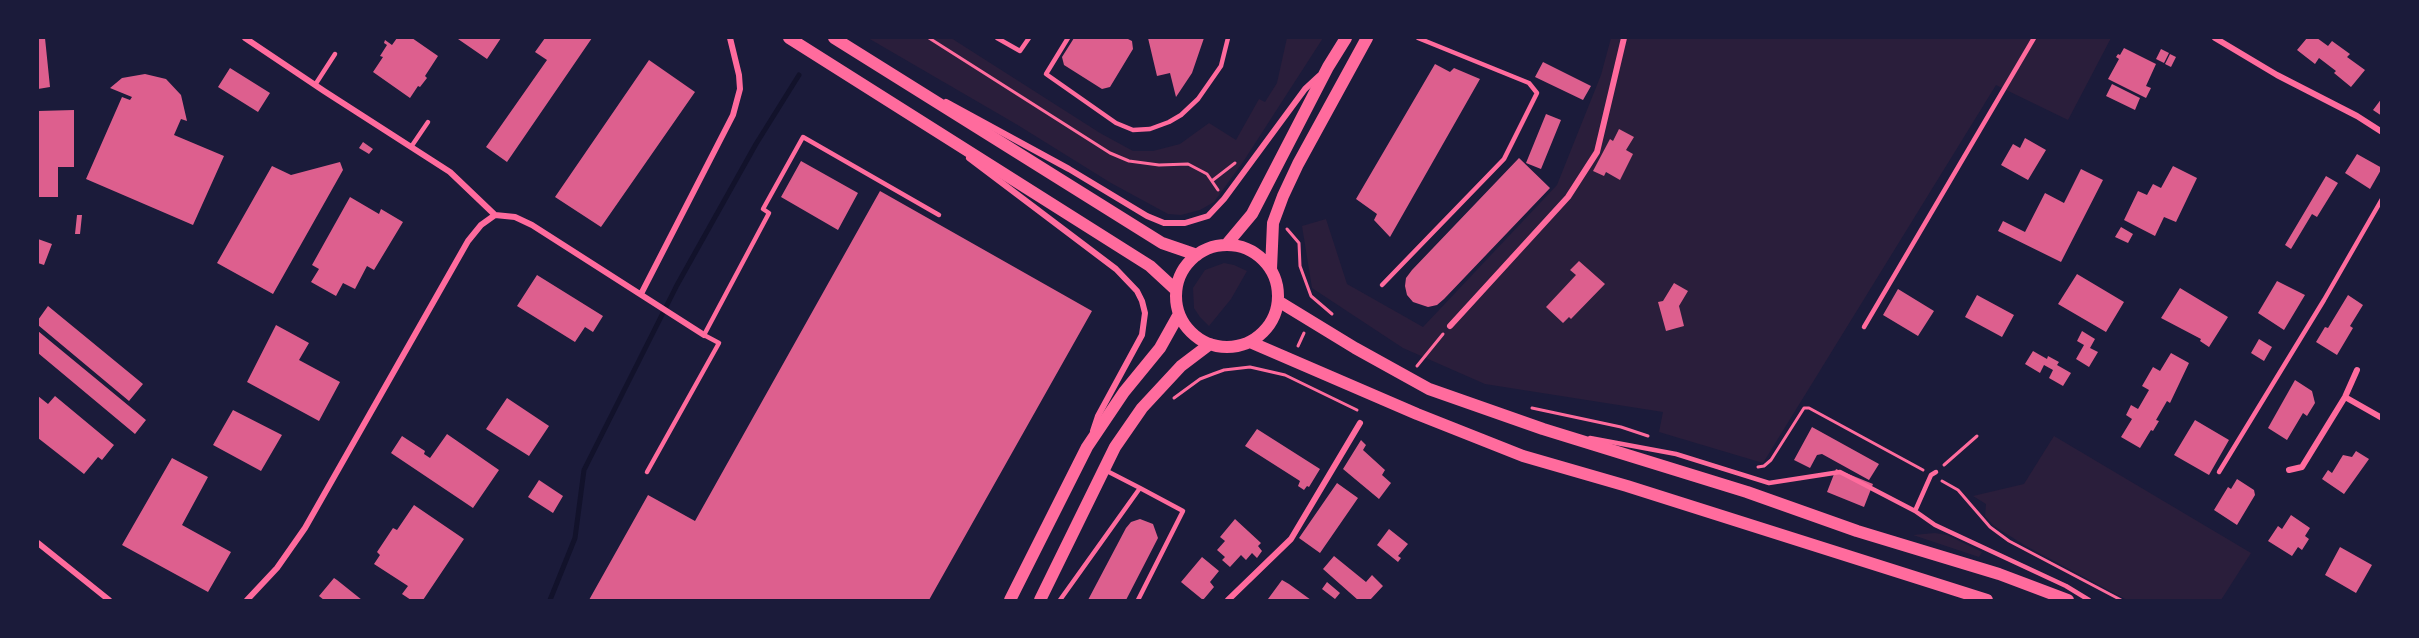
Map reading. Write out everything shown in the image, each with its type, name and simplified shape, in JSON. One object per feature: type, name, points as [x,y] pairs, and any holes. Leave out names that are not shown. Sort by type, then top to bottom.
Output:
[{"type":"main road","points":[[789,38],[1150,266],[1176,290]]},
{"type":"main road","points":[[834,38],[1162,243],[1197,255]]},
{"type":"main road","points":[[1226,245],[1252,214],[1328,67],[1346,38]]},
{"type":"main road","points":[[1271,269],[1273,223],[1298,164],[1367,38]]},
{"type":"main road","points":[[1226,245],[1244,247],[1259,256],[1271,269],[1277,284],[1278,301],[1274,318],[1264,332],[1250,342],[1230,347],[1210,344],[1191,333],[1179,314],[1176,290],[1183,270],[1197,255],[1211,248],[1226,245]]},
{"type":"main road","points":[[1278,301],[1429,389],[1543,429],[1736,488],[1857,531],[1999,574],[2068,600]]},
{"type":"main road","points":[[1010,600],[1087,447],[1124,392],[1160,348],[1179,314]]},
{"type":"main road","points":[[1250,342],[1417,414],[1523,456],[1627,486],[1987,600]]},
{"type":"main road","points":[[1040,600],[1116,447],[1142,408],[1181,366],[1210,344]]},
{"type":"street","points":[[245,38],[450,172],[495,215],[515,217],[532,225],[704,335]]},
{"type":"street","points":[[641,294],[733,115],[740,89],[730,38]]},
{"type":"street","points":[[1450,326],[1568,197],[1596,152],[1624,38]]},
{"type":"street","points":[[2215,38],[2277,75],[2382,132]]},
{"type":"street","points":[[867,58],[1069,169],[1147,216],[1164,223],[1185,224],[1208,216],[1224,199],[1305,89],[1328,67]]},
{"type":"street","points":[[904,110],[1116,269],[1137,291],[1145,313],[1142,335],[1098,416],[1087,447]]},
{"type":"street","points":[[247,600],[277,568],[305,528],[468,241],[481,225],[495,215]]},
{"type":"street","points":[[2289,470],[2302,467],[2345,397],[2357,370]]},
{"type":"street","points":[[2345,397],[2382,418]]},
{"type":"street","points":[[1228,600],[1291,538],[1360,423]]},
{"type":"street","points":[[38,543],[109,600]]},
{"type":"lane","points":[[997,38],[1020,51],[1029,38]]},
{"type":"lane","points":[[1068,38],[1046,74],[1116,123],[1133,130],[1150,129],[1169,122],[1181,115],[1198,99],[1221,66],[1228,38]]},
{"type":"lane","points":[[1382,285],[1504,159],[1537,93],[1529,84],[1418,38]]},
{"type":"lane","points":[[1864,327],[2034,38]]},
{"type":"lane","points":[[315,85],[335,54]]},
{"type":"lane","points":[[411,147],[428,122]]},
{"type":"lane","points":[[647,472],[719,344],[704,335],[769,213],[763,209],[803,136],[939,215]]},
{"type":"lane","points":[[2218,472],[2299,342],[2382,199]]},
{"type":"lane","points":[[1543,429],[1676,454],[1769,483],[1840,472],[1915,511],[1935,525],[2066,586],[2089,600]]},
{"type":"lane","points":[[1105,470],[1183,511],[1138,600]]},
{"type":"lane","points":[[1915,511],[1934,474]]},
{"type":"lane","points":[[1060,600],[1140,488]]},
{"type":"path","points":[[929,38],[1110,153],[1129,160],[1159,165],[1188,164],[1198,168],[1213,180],[1224,199]]},
{"type":"path","points":[[1273,223],[1287,229],[1297,238],[1300,266],[1305,284],[1318,304],[1334,316]]},
{"type":"path","points":[[1285,375],[1310,321]]},
{"type":"path","points":[[1427,370],[1416,366],[1450,326]]},
{"type":"path","points":[[1169,402],[1200,379],[1224,370],[1250,368],[1285,375],[1359,411],[1360,423]]},
{"type":"path","points":[[1527,406],[1621,426],[1654,438]]},
{"type":"path","points":[[1753,469],[1764,466],[1771,460],[1804,408],[1809,408],[1934,474],[1958,490],[1990,527],[2009,541],[2121,600]]},
{"type":"path","points":[[1934,474],[1977,435]]},
{"type":"shaded area","points":[[868,38],[951,38],[1100,133],[1133,151],[1153,151],[1180,144],[1209,123],[1236,140],[1259,99],[1265,102],[1277,83],[1287,38],[1323,38],[1243,162],[1214,202],[1200,210],[1181,215],[1168,214],[1111,183],[1016,124]]},
{"type":"shaded area","points":[[1611,38],[2111,38],[2068,120],[1996,85],[1763,463],[1659,432],[1663,412],[1485,384],[1403,348],[1312,288],[1302,226],[1326,219],[1347,284],[1423,327],[1557,185],[1601,75]]},
{"type":"shaded area","points":[[1224,263],[1247,271],[1231,299],[1209,326],[1194,308],[1193,288],[1205,270]]},
{"type":"shaded area","points":[[2054,436],[2251,553],[2221,600],[2127,600],[2026,546],[1994,526],[1985,516],[1986,504],[1973,496],[2024,484]]},
{"type":"shaded area","points":[[1935,533],[1947,535],[1982,552],[1979,557],[1913,535]]},
{"type":"building","points":[[38,38],[45,38],[50,87],[38,89]]},
{"type":"building","points":[[397,38],[412,38],[438,56],[425,76],[427,78],[410,98],[373,72],[383,57],[380,56],[387,45],[384,43],[385,40],[392,45]]},
{"type":"building","points":[[459,38],[501,38],[487,59]]},
{"type":"building","points":[[545,38],[592,38],[507,162],[486,147],[547,60],[535,52]]},
{"type":"building","points":[[1074,38],[1126,38],[1132,41],[1133,49],[1110,87],[1102,89],[1064,65],[1062,57]]},
{"type":"building","points":[[1148,38],[1204,38],[1192,73],[1176,97],[1170,73],[1157,76]]},
{"type":"building","points":[[2307,38],[2317,38],[2328,46],[2332,41],[2350,54],[2347,57],[2365,70],[2351,87],[2319,58],[2315,64],[2297,50]]},
{"type":"building","points":[[2124,48],[2156,64],[2146,86],[2151,88],[2146,98],[2108,79],[2119,59],[2116,57]]},
{"type":"building","points":[[2161,49],[2169,53],[2164,63],[2156,59]]},
{"type":"building","points":[[2170,54],[2176,57],[2171,67],[2165,64]]},
{"type":"building","points":[[649,60],[695,92],[601,227],[555,197]]},
{"type":"building","points":[[1543,62],[1591,86],[1583,100],[1535,77]]},
{"type":"building","points":[[1435,64],[1450,72],[1454,68],[1480,79],[1390,237],[1374,220],[1377,214],[1356,199]]},
{"type":"building","points":[[230,68],[270,93],[258,112],[218,87]]},
{"type":"building","points":[[145,74],[166,79],[181,95],[187,121],[181,119],[174,135],[224,156],[193,225],[86,179],[122,97],[130,100],[132,97],[110,88],[122,78]]},
{"type":"building","points":[[2112,84],[2140,98],[2135,110],[2106,96]]},
{"type":"building","points":[[2382,98],[2382,116],[2373,110]]},
{"type":"building","points":[[74,110],[74,167],[58,167],[58,197],[38,197],[38,111]]},
{"type":"building","points":[[1546,114],[1561,120],[1541,169],[1526,163]]},
{"type":"building","points":[[1619,129],[1634,137],[1626,150],[1633,154],[1620,180],[1606,172],[1604,176],[1593,171],[1610,139],[1613,141]]},
{"type":"building","points":[[2025,138],[2046,150],[2028,180],[2001,165],[2013,144],[2020,148]]},
{"type":"building","points":[[363,142],[373,149],[369,154],[359,148]]},
{"type":"building","points":[[2357,154],[2382,168],[2370,189],[2345,173]]},
{"type":"building","points":[[1519,158],[1550,188],[1437,305],[1428,307],[1413,302],[1407,295],[1406,278]]},
{"type":"building","points":[[801,161],[858,193],[838,230],[781,197]]},
{"type":"building","points":[[340,162],[343,170],[273,294],[217,263],[272,166],[291,175]]},
{"type":"building","points":[[2173,166],[2197,178],[2176,222],[2164,217],[2155,236],[2124,220],[2138,191],[2147,195],[2153,184],[2161,188]]},
{"type":"building","points":[[2081,169],[2103,180],[2061,262],[1998,231],[2003,221],[2025,232],[2045,193],[2064,203]]},
{"type":"building","points":[[2326,176],[2338,183],[2317,217],[2312,214],[2291,249],[2285,245]]},
{"type":"building","points":[[880,191],[1092,311],[929,600],[589,600],[648,495],[695,521]]},
{"type":"building","points":[[350,197],[379,214],[381,209],[403,222],[374,270],[367,266],[355,289],[343,283],[336,296],[311,282],[319,269],[312,265]]},
{"type":"building","points":[[77,215],[82,215],[80,234],[75,234]]},
{"type":"building","points":[[2121,227],[2133,234],[2128,243],[2115,237]]},
{"type":"building","points":[[38,239],[52,244],[44,265],[38,263]]},
{"type":"building","points":[[1579,261],[1605,284],[1571,319],[1569,317],[1563,323],[1546,307],[1576,275],[1570,270]]},
{"type":"building","points":[[2077,274],[2124,302],[2106,332],[2058,304]]},
{"type":"building","points":[[537,275],[603,316],[593,332],[585,327],[575,342],[517,306]]},
{"type":"building","points":[[2277,281],[2305,295],[2284,330],[2258,313]]},
{"type":"building","points":[[1674,283],[1688,291],[1679,306],[1684,326],[1666,331],[1658,302],[1663,301]]},
{"type":"building","points":[[2180,288],[2228,317],[2209,347],[2200,341],[2201,339],[2161,318]]},
{"type":"building","points":[[1898,289],[1934,311],[1918,336],[1883,315]]},
{"type":"building","points":[[1977,295],[2014,315],[2002,337],[1965,317]]},
{"type":"building","points":[[2348,295],[2363,305],[2350,326],[2353,328],[2337,355],[2316,342],[2325,327],[2328,328]]},
{"type":"building","points":[[48,306],[143,384],[129,401],[38,325],[38,320]]},
{"type":"building","points":[[276,325],[309,343],[299,360],[340,382],[319,421],[247,382]]},
{"type":"building","points":[[38,331],[146,420],[135,434],[38,353]]},
{"type":"building","points":[[2082,331],[2095,339],[2090,348],[2098,352],[2089,367],[2076,359],[2084,345],[2077,341]]},
{"type":"building","points":[[2259,339],[2272,347],[2264,361],[2251,353]]},
{"type":"building","points":[[2033,351],[2047,359],[2048,356],[2059,362],[2057,365],[2071,373],[2063,386],[2049,378],[2053,370],[2044,365],[2040,373],[2025,364]]},
{"type":"building","points":[[2171,353],[2189,363],[2170,403],[2167,401],[2156,420],[2159,421],[2140,448],[2121,437],[2132,419],[2126,415],[2131,405],[2138,409],[2149,390],[2142,386],[2153,367],[2160,371]]},
{"type":"building","points":[[2295,380],[2312,391],[2315,403],[2307,416],[2303,413],[2287,440],[2268,428]]},
{"type":"building","points":[[38,396],[48,404],[55,396],[114,445],[102,460],[98,457],[84,474],[38,438]]},
{"type":"building","points":[[507,398],[549,426],[529,456],[486,429]]},
{"type":"building","points":[[233,410],[282,435],[261,471],[213,445]]},
{"type":"building","points":[[2195,420],[2229,440],[2209,475],[2174,455]]},
{"type":"building","points":[[1812,427],[1879,464],[1869,480],[1822,454],[1817,455],[1810,468],[1794,460]]},
{"type":"building","points":[[1257,429],[1320,469],[1309,487],[1307,486],[1304,490],[1298,486],[1300,481],[1245,446]]},
{"type":"building","points":[[447,434],[499,470],[473,508],[391,453],[402,436],[425,451],[424,454],[430,458]]},
{"type":"building","points":[[1361,440],[1366,445],[1363,450],[1385,470],[1382,475],[1391,483],[1379,499],[1343,469]]},
{"type":"building","points":[[2356,451],[2369,459],[2344,494],[2322,479],[2328,470],[2332,473],[2343,455],[2352,457]]},
{"type":"building","points":[[172,458],[208,477],[182,525],[231,552],[208,592],[122,545]]},
{"type":"building","points":[[1836,469],[1873,484],[1864,507],[1827,492]]},
{"type":"building","points":[[2237,479],[2254,490],[2255,495],[2237,525],[2214,510],[2228,487],[2231,489]]},
{"type":"building","points":[[539,480],[563,496],[553,513],[528,497]]},
{"type":"building","points":[[1337,483],[1358,498],[1320,553],[1299,538]]},
{"type":"building","points":[[414,505],[464,539],[423,600],[411,600],[402,594],[408,586],[374,564],[380,555],[377,552],[393,528],[397,530]]},
{"type":"building","points":[[2291,515],[2310,528],[2305,536],[2309,539],[2302,550],[2298,547],[2292,556],[2268,541],[2278,526],[2282,529]]},
{"type":"building","points":[[1140,519],[1153,524],[1158,538],[1126,600],[1088,600],[1126,528],[1131,522]]},
{"type":"building","points":[[1235,519],[1261,543],[1258,546],[1262,551],[1257,558],[1252,553],[1246,560],[1241,555],[1230,567],[1222,560],[1225,557],[1217,550],[1225,541],[1220,537]]},
{"type":"building","points":[[1389,529],[1408,544],[1398,556],[1401,558],[1398,562],[1377,545]]},
{"type":"building","points":[[2340,547],[2372,565],[2356,593],[2325,575]]},
{"type":"building","points":[[1334,556],[1366,582],[1372,575],[1383,586],[1370,600],[1358,600],[1323,569]]},
{"type":"building","points":[[1202,557],[1219,571],[1210,582],[1214,587],[1203,600],[1181,582]]},
{"type":"building","points":[[334,578],[362,600],[324,600],[319,596]]},
{"type":"building","points":[[1282,580],[1289,584],[1311,600],[1268,599]]},
{"type":"building","points":[[1327,582],[1340,593],[1335,599],[1322,589]]},
{"type":"waterway","points":[[550,600],[575,538],[584,470],[677,285],[756,144],[799,75]]}]
